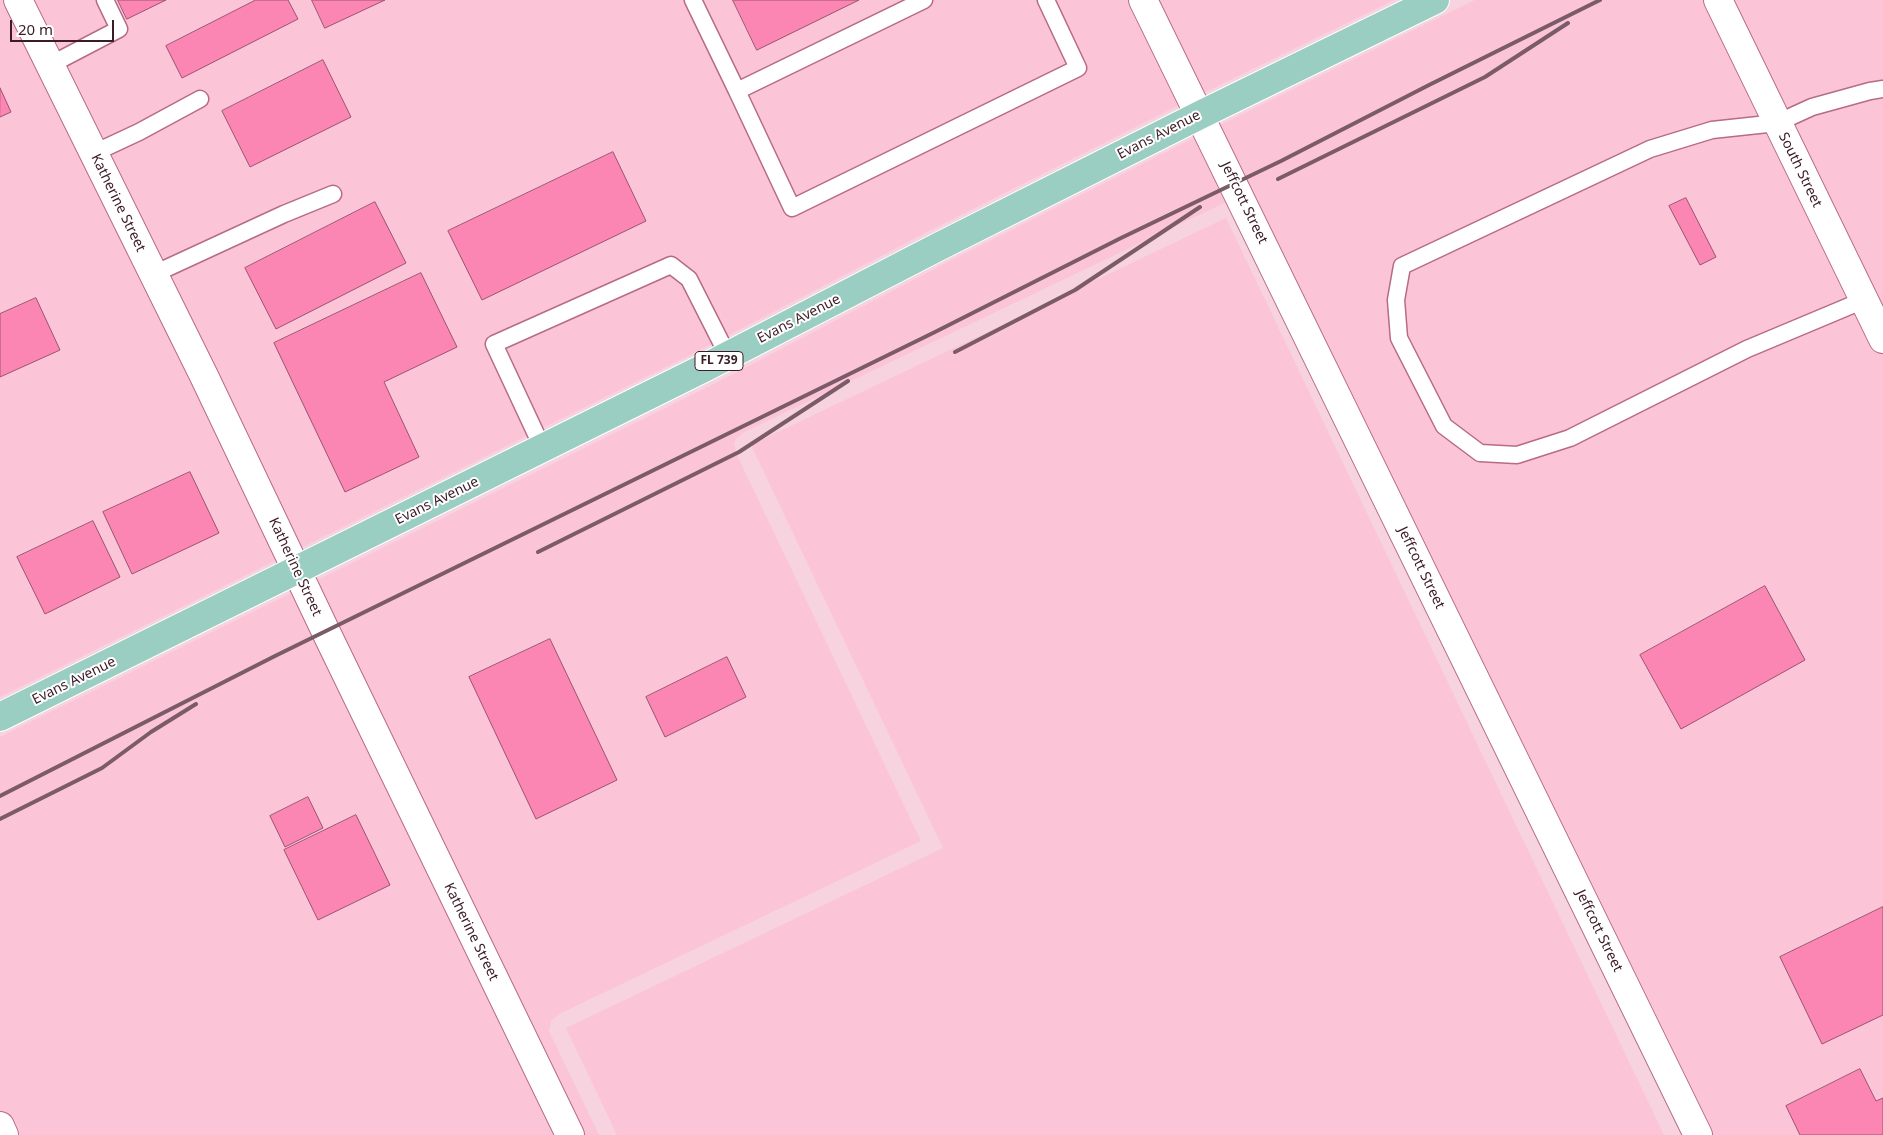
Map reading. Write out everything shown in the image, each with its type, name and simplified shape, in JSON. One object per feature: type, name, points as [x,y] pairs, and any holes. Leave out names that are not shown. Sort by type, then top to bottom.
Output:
[{"type":"main road","name":"Evans Avenue","points":[[0,717],[543,449],[1200,115],[1435,0]]},
{"type":"street","name":"Katherine Street","points":[[18,0],[204,376],[570,1135]]},
{"type":"street","name":"Jeffcott Street","points":[[1144,0],[1698,1135]]},
{"type":"street","name":"South Street","points":[[1718,0],[1883,339]]},
{"type":"street","points":[[0,1126],[4,1135]]},
{"type":"lane","points":[[50,65],[119,29],[105,0]]},
{"type":"lane","points":[[693,0],[792,208],[1078,68],[1046,0]]},
{"type":"lane","points":[[737,91],[924,0]]},
{"type":"lane","points":[[1864,300],[1747,349],[1570,438],[1517,455],[1480,453],[1444,426],[1399,338],[1396,300],[1402,266],[1650,149],[1712,130],[1777,122],[1812,107],[1883,89]]},
{"type":"lane","points":[[94,153],[139,132],[200,99]]},
{"type":"lane","points":[[154,274],[284,214],[333,194]]},
{"type":"lane","points":[[543,449],[494,344],[671,265],[690,279],[728,356]]},
{"type":"shaded area","points":[[0,0],[1394,0],[1191,99],[929,231],[698,351],[0,697]]},
{"type":"shaded area","points":[[1475,0],[1883,0],[1883,1135],[1684,1135],[1234,204],[1224,203],[744,432],[737,438],[734,443],[736,453],[921,841],[559,1014],[551,1021],[549,1031],[599,1135],[0,1135],[0,737],[714,384],[946,263],[1208,131]]},
{"type":"shaded area","points":[[1226,218],[1664,1135],[617,1135],[566,1028],[943,848],[751,445]]},
{"type":"building","points":[[118,0],[166,0],[127,19]]},
{"type":"building","points":[[256,0],[288,0],[298,19],[182,78],[166,46]]},
{"type":"building","points":[[312,0],[385,0],[325,28]]},
{"type":"building","points":[[733,0],[859,0],[757,50]]},
{"type":"building","points":[[323,60],[351,117],[250,167],[222,111]]},
{"type":"building","points":[[0,88],[11,112],[0,117]]},
{"type":"building","points":[[613,152],[646,221],[482,300],[448,231]]},
{"type":"building","points":[[1686,198],[1716,257],[1700,265],[1669,206]]},
{"type":"building","points":[[375,202],[406,263],[276,329],[245,268]]},
{"type":"building","points":[[421,273],[457,347],[384,382],[419,457],[345,492],[274,343]]},
{"type":"building","points":[[36,298],[60,350],[0,377],[0,314]]},
{"type":"building","points":[[190,472],[219,533],[132,574],[103,512]]},
{"type":"building","points":[[93,521],[120,577],[45,614],[17,557]]},
{"type":"building","points":[[1765,586],[1805,660],[1681,729],[1640,655]]},
{"type":"building","points":[[550,639],[617,780],[536,819],[469,677]]},
{"type":"building","points":[[727,657],[746,697],[665,737],[646,697]]},
{"type":"building","points":[[308,797],[323,828],[285,847],[270,816]]},
{"type":"building","points":[[356,815],[390,885],[318,920],[284,850]]},
{"type":"building","points":[[1883,907],[1883,1015],[1822,1044],[1780,957]]},
{"type":"building","points":[[1860,1069],[1876,1101],[1883,1098],[1883,1135],[1800,1135],[1786,1106]]},
{"type":"railway","points":[[0,796],[275,656],[935,332],[1121,238],[1281,161],[1600,0]]},
{"type":"railway","points":[[1278,179],[1485,77],[1568,23]]},
{"type":"railway","points":[[955,352],[1075,290],[1200,207]]},
{"type":"railway","points":[[538,552],[739,452],[848,381]]},
{"type":"railway","points":[[0,819],[102,768],[151,732],[196,704]]}]
